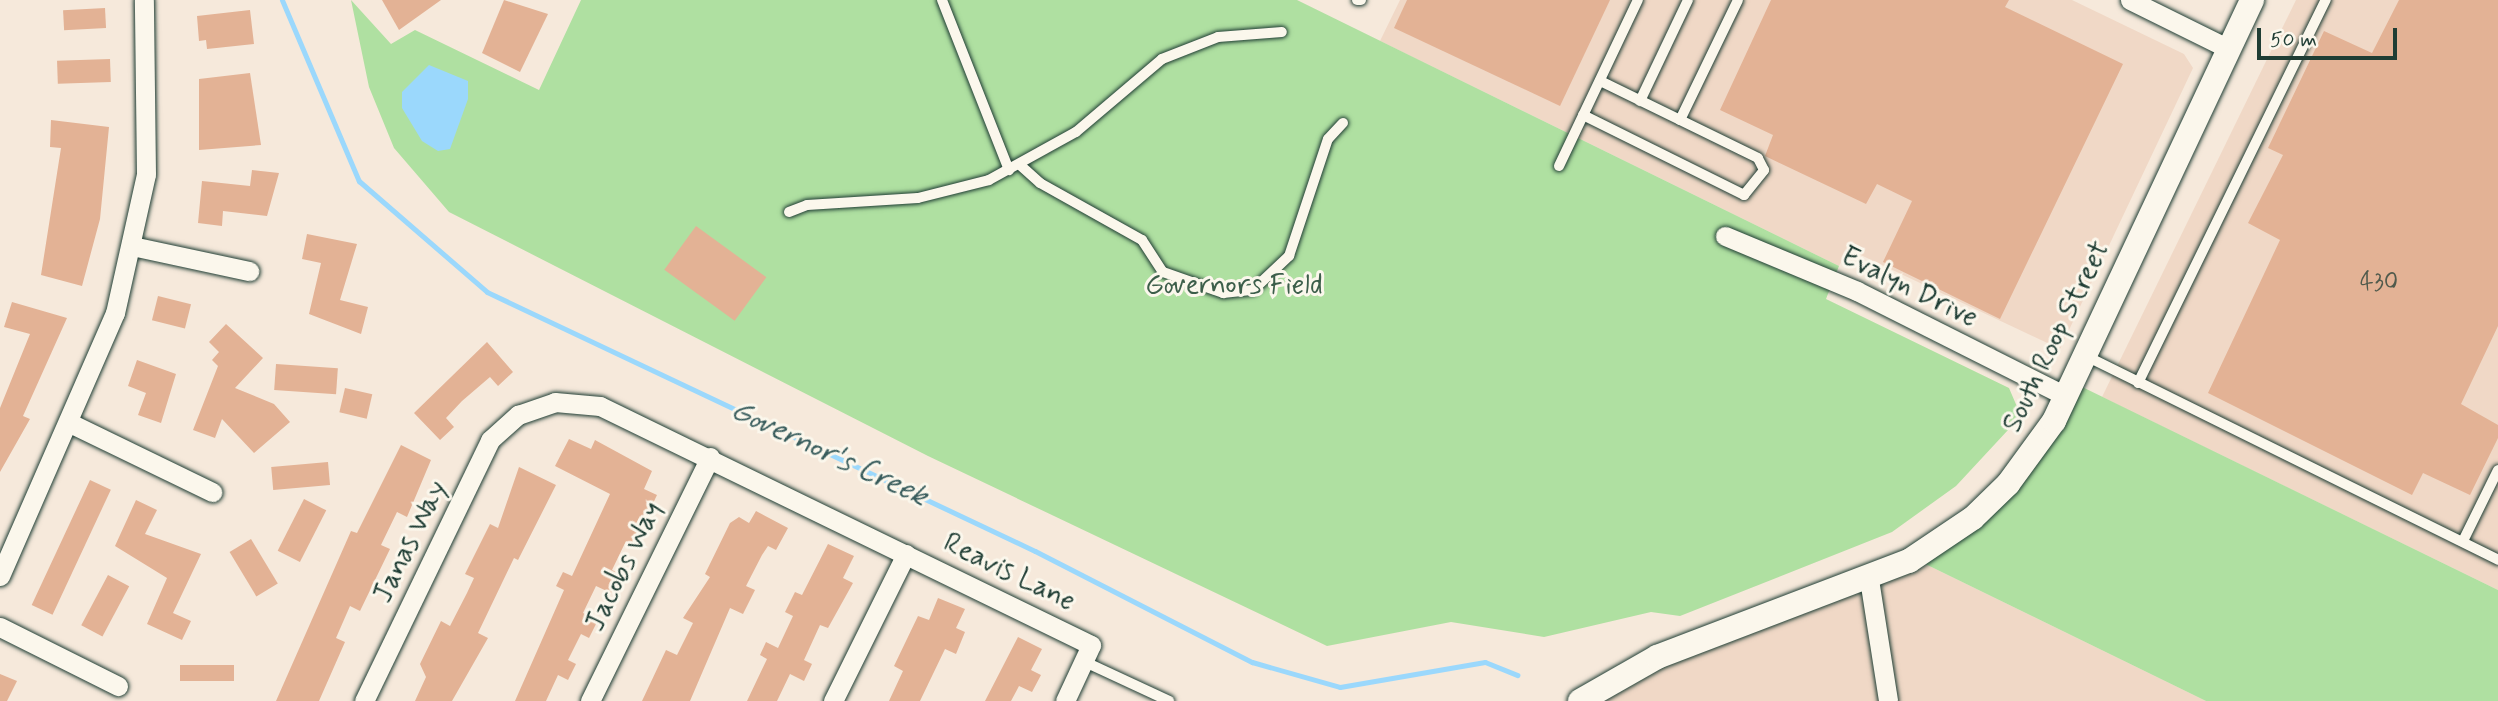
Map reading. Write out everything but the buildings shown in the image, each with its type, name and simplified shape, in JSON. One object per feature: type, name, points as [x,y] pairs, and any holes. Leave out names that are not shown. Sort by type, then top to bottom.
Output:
[{"type":"street","points":[[0,576],[72,424],[115,313],[132,246],[150,119],[144,0]]},
{"type":"street","points":[[2130,0],[2229,49]]},
{"type":"street","name":"South Roop Street","points":[[1580,701],[1657,657],[1869,579],[1973,518],[2032,456],[2066,396],[2252,0]]},
{"type":"street","name":"Evalyn Drive","points":[[1725,236],[1857,291],[2066,396]]},
{"type":"street","points":[[132,246],[248,271]]},
{"type":"street","name":"Reavis Lane","points":[[518,415],[555,402],[600,406],[906,554],[1087,653]]},
{"type":"street","name":"Janas Way","points":[[364,701],[490,440],[518,415]]},
{"type":"street","points":[[72,424],[212,492]]},
{"type":"street","name":"Jacobs Way","points":[[590,701],[710,457]]},
{"type":"street","points":[[834,701],[906,554]]},
{"type":"street","points":[[1869,579],[1888,701]]},
{"type":"street","points":[[0,627],[118,686]]},
{"type":"street","points":[[1065,701],[1087,653]]},
{"type":"lane","points":[[942,0],[970,58],[1009,170]]},
{"type":"lane","points":[[1559,166],[1638,0]]},
{"type":"lane","points":[[1640,101],[1688,0]]},
{"type":"lane","points":[[1680,120],[1738,0]]},
{"type":"lane","points":[[2138,383],[2326,0]]},
{"type":"lane","points":[[789,212],[807,205],[918,198],[1009,170],[1076,132],[1163,59],[1218,37],[1282,32]]},
{"type":"lane","points":[[1583,115],[1750,195],[1762,161],[1600,81]]},
{"type":"lane","points":[[1020,165],[1142,240],[1163,272],[1223,293],[1253,290],[1289,256],[1325,148],[1343,123]]},
{"type":"lane","points":[[2083,355],[2498,560]]},
{"type":"lane","points":[[2463,541],[2498,470]]},
{"type":"lane","points":[[1087,653],[1168,701]]},
{"type":"shaded area","points":[[1400,0],[2072,0],[2184,54],[2193,68],[2060,349],[1848,249],[1839,266],[1380,41]]},
{"type":"shaded area","points":[[2296,0],[2498,0],[2498,590],[2102,397]]},
{"type":"shaded area","points":[[1913,558],[2206,701],[1584,701]]},
{"type":"green space","name":"Governors Field","points":[[351,0],[391,44],[415,30],[539,90],[581,0],[1297,0],[1839,266],[1826,299],[2009,388],[2021,416],[1956,486],[1892,532],[1680,616],[1651,612],[1544,637],[1451,622],[1327,646],[928,456],[449,212],[394,148],[369,87]]},
{"type":"green space","points":[[2072,382],[2498,590],[2498,701],[2206,701],[1913,558],[1973,518]]},
{"type":"water","points":[[429,65],[468,81],[468,99],[450,149],[438,151],[422,141],[402,108],[402,92]]},
{"type":"waterway","name":"Governor's Creek","points":[[282,0],[359,181],[487,292],[1035,551],[1252,662],[1340,687],[1485,662],[1517,675]]}]
